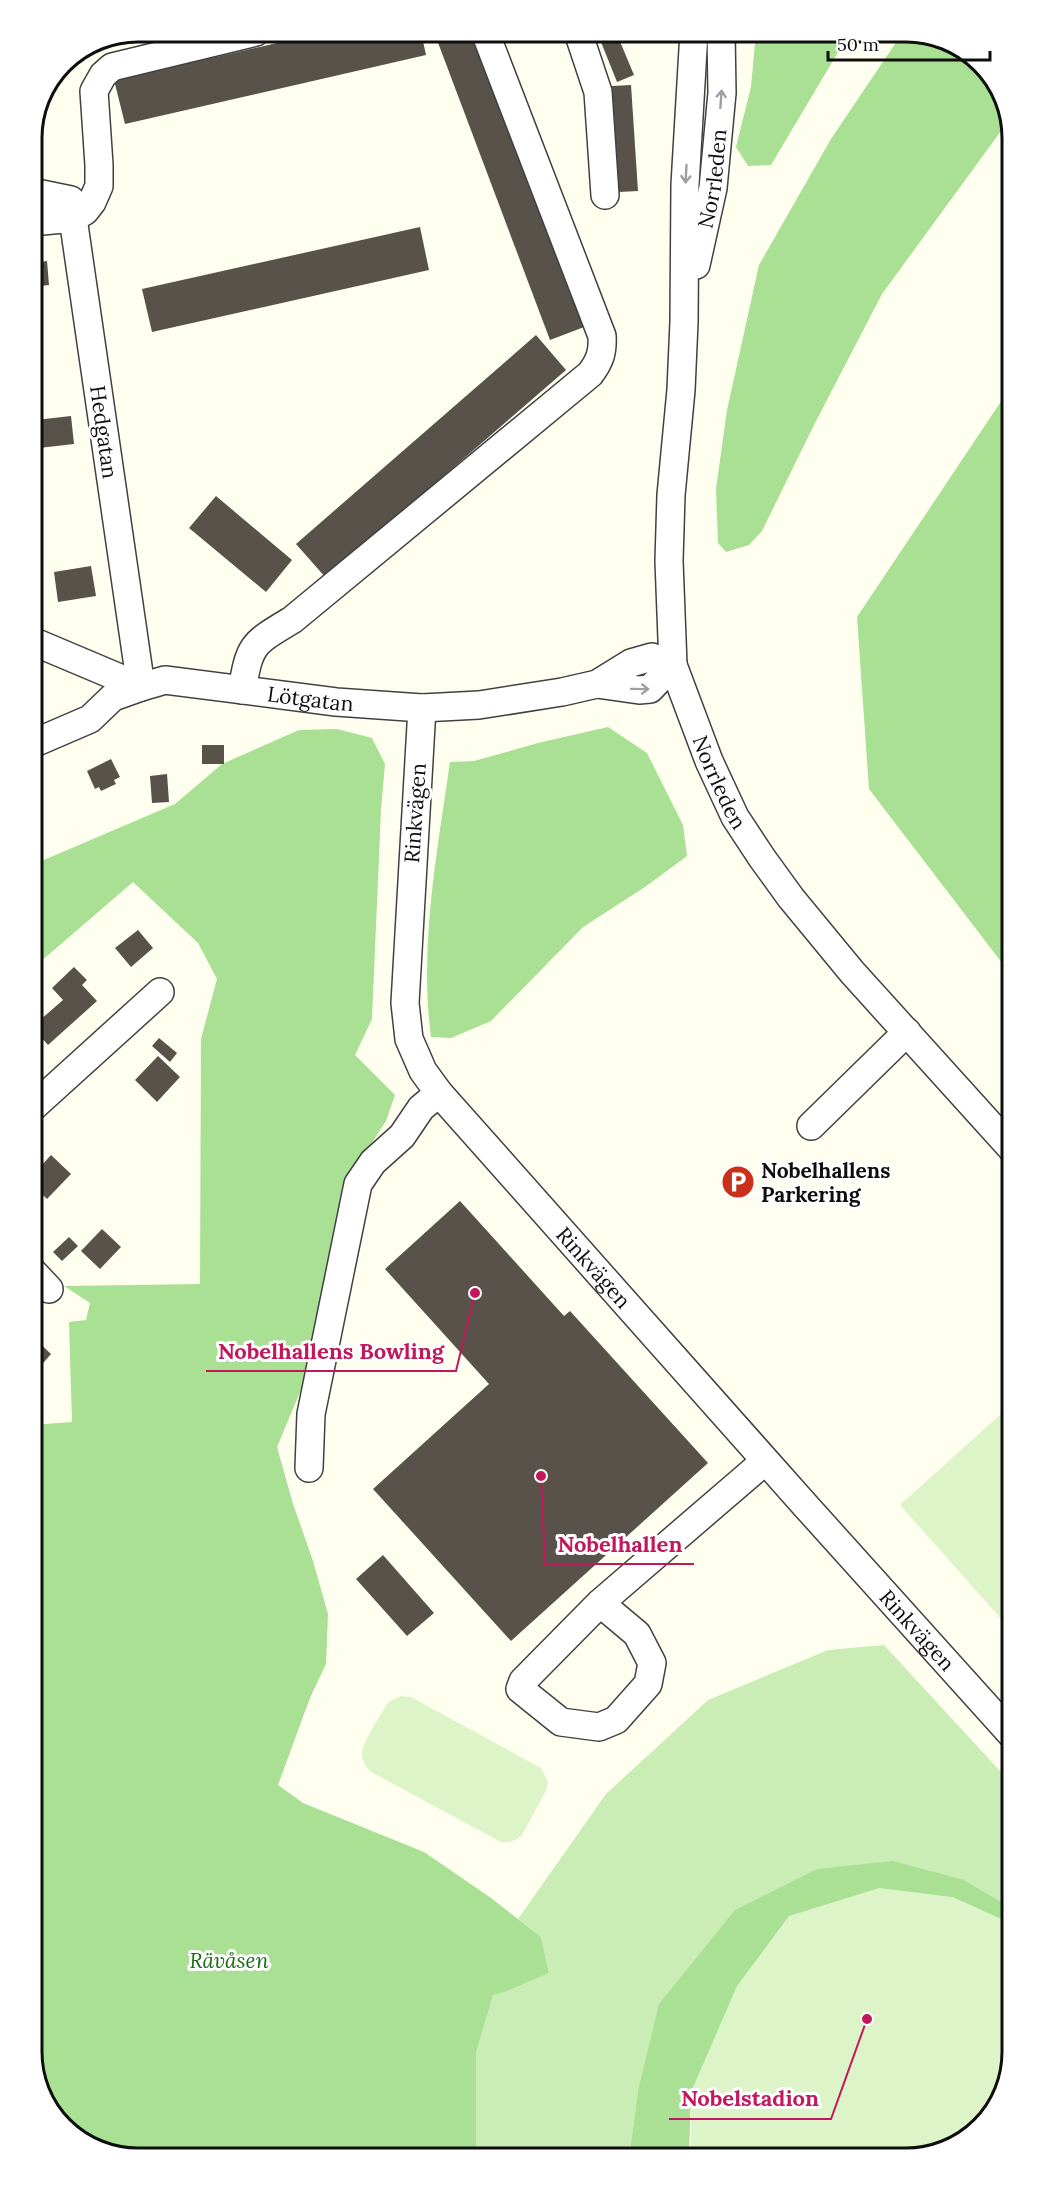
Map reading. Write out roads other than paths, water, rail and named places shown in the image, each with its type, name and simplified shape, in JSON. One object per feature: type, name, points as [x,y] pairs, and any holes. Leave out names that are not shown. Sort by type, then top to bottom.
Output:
[{"type":"street","points":[[42,221],[73,218],[85,211],[99,186],[94,91],[103,75],[112,67],[214,42]]},
{"type":"street","points":[[242,690],[250,654],[256,644],[292,620],[590,374],[599,363],[603,351],[602,336],[489,42]]},
{"type":"street","points":[[581,42],[598,92],[605,195]]},
{"type":"street","name":"Norrleden","points":[[693,42],[685,185],[681,390],[671,495],[669,561],[673,665],[709,761],[735,817],[791,898],[852,972],[1002,1138]]},
{"type":"street","name":"Norrleden","points":[[684,322],[713,188],[722,93],[721,42]]},
{"type":"street","points":[[42,194],[71,201],[73,218]]},
{"type":"street","name":"Hedgatan","points":[[73,218],[141,687]]},
{"type":"street","points":[[42,645],[141,687]]},
{"type":"street","name":"Lötgatan","points":[[42,740],[90,719],[113,697],[165,680],[336,702],[422,708],[479,705],[597,684],[639,690],[650,689],[673,665]]},
{"type":"street","name":"Rinkvägen","points":[[422,708],[405,1003],[409,1039],[423,1071],[439,1092],[765,1461],[1002,1724]]},
{"type":"street","points":[[42,1099],[160,992]]},
{"type":"street","points":[[811,1126],[907,1032]]},
{"type":"street","points":[[309,1468],[311,1414],[358,1184],[374,1162],[402,1136],[422,1108],[439,1092]]},
{"type":"street","points":[[600,1603],[637,1634],[652,1663],[648,1684],[616,1720],[599,1727],[561,1722],[520,1689],[523,1681],[600,1603],[765,1461]]},
{"type":"place","name":"Nobelhallens Parkering","points":[[738,1182]]},
{"type":"place","name":"Nobelhallens Bowling","points":[[475,1293]]},
{"type":"place","name":"Nobelhallen","points":[[541,1476]]},
{"type":"place","name":"Nobelstadion","points":[[867,2019]]},
{"type":"park label","name":"Rävåsen","points":[[229,1960]]}]
